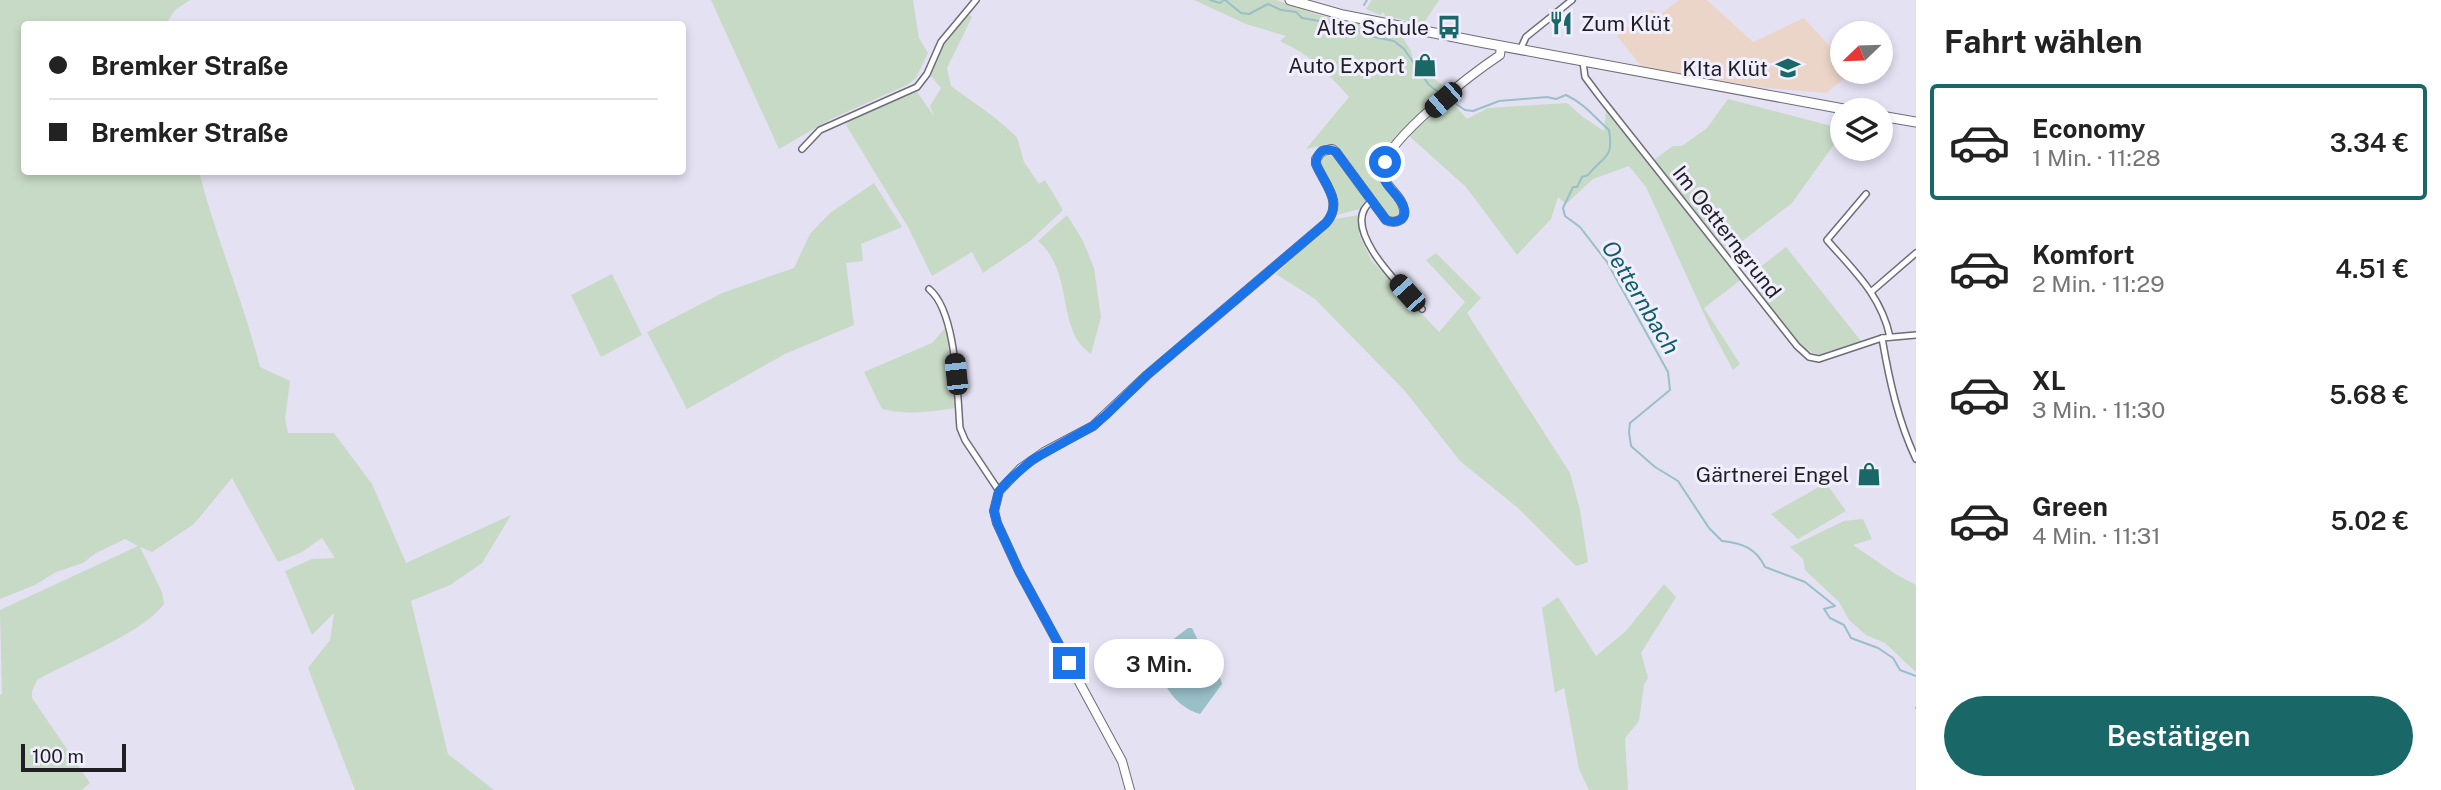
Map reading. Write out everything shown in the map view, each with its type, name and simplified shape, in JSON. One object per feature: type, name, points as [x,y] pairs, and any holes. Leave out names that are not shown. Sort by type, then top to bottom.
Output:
[{"type":"main road","points":[[1295,1],[1363,19],[1520,50],[1830,107]]},
{"type":"main road","points":[[1893,118],[1916,122]]},
{"type":"street","points":[[802,149],[820,130],[917,86],[927,74],[940,42],[976,0]]},
{"type":"street","points":[[1520,50],[1526,37],[1571,0]]},
{"type":"street","points":[[1130,790],[1122,761],[1019,571],[997,523],[994,511],[999,491],[1021,468],[1044,452],[1093,426],[1147,375],[1332,217],[1334,197],[1316,164],[1322,151],[1327,149],[1336,152],[1388,221],[1395,222],[1402,218],[1404,208],[1384,177],[1385,162],[1398,142],[1443,100],[1500,55],[1501,46]]},
{"type":"street","name":"Im Oetterngrund","points":[[1583,62],[1585,77],[1600,97],[1797,346],[1809,357],[1819,359],[1882,338],[1916,335]]},
{"type":"street","points":[[1866,194],[1827,240],[1872,291],[1891,337]]},
{"type":"street","points":[[1372,200],[1363,208],[1362,213],[1371,250],[1422,309]]},
{"type":"street","points":[[1872,291],[1916,254]]},
{"type":"street","points":[[929,289],[939,302],[953,347],[960,428],[999,491]]},
{"type":"street","points":[[1882,338],[1908,443],[1916,458]]},
{"type":"shaded area","points":[[0,0],[190,0],[175,10],[168,21],[21,21],[21,175],[200,175],[260,367],[290,381],[285,419],[288,433],[334,433],[372,484],[406,563],[511,515],[482,563],[450,585],[411,601],[448,754],[494,790],[355,790],[308,668],[330,640],[334,613],[312,635],[285,571],[312,559],[335,558],[322,538],[302,552],[278,562],[232,478],[194,524],[152,552],[140,547],[162,592],[164,604],[154,615],[105,646],[37,680],[32,698],[90,783],[82,790],[0,790],[0,610],[138,546],[125,539],[96,553],[83,563],[56,572],[35,585],[0,599]]},
{"type":"shaded area","points":[[711,0],[913,0],[919,38],[928,53],[916,78],[907,85],[831,119],[779,149]]},
{"type":"shaded area","points":[[1194,0],[1276,0],[1319,15],[1400,33],[1411,51],[1414,64],[1451,91],[1404,128],[1384,152],[1379,164],[1379,176],[1385,189],[1400,208],[1398,216],[1393,218],[1387,215],[1341,152],[1328,144],[1306,149],[1349,97],[1333,80],[1309,58],[1280,41],[1286,36],[1246,24]]},
{"type":"shaded area","points":[[1372,0],[1439,0],[1423,24],[1385,16],[1383,12],[1380,15],[1366,9]]},
{"type":"shaded area","points":[[1679,0],[1707,0],[1753,42],[1804,18],[1830,47],[1830,84],[1838,84],[1826,93],[1755,87],[1642,67],[1617,36],[1652,9],[1658,16]]},
{"type":"shaded area","points":[[968,14],[972,17],[947,68],[951,86],[1017,137],[1024,162],[1039,184],[1045,180],[1063,210],[1030,241],[983,273],[972,252],[932,276],[908,227],[846,125],[849,120],[917,92],[934,116],[930,106],[941,88],[930,75],[938,47]]},
{"type":"shaded area","points":[[1728,99],[1830,126],[1830,150],[1792,203],[1728,252],[1654,160],[1673,146],[1682,146],[1707,128]]},
{"type":"shaded area","points":[[1451,101],[1467,119],[1488,108],[1567,103],[1604,131],[1606,110],[1742,279],[1704,308],[1740,364],[1733,370],[1710,327],[1646,187],[1629,166],[1593,179],[1566,204],[1558,197],[1551,219],[1517,255],[1466,187],[1408,135]]},
{"type":"shaded area","points":[[1326,154],[1337,158],[1366,199],[1359,209],[1337,215],[1338,198],[1320,162]]},
{"type":"shaded area","points":[[874,183],[902,227],[861,244],[863,261],[846,263],[854,325],[785,354],[687,409],[647,332],[722,293],[794,268],[810,234],[830,213]]},
{"type":"shaded area","points":[[1067,215],[1083,241],[1094,268],[1101,317],[1091,354],[1080,344],[1073,331],[1057,268],[1038,241]]},
{"type":"shaded area","points":[[1359,215],[1359,234],[1371,260],[1439,332],[1465,302],[1426,260],[1436,253],[1481,298],[1467,313],[1570,473],[1580,510],[1588,562],[1576,566],[1518,508],[1460,461],[1405,391],[1315,299],[1276,274],[1335,219]]},
{"type":"shaded area","points":[[1786,247],[1861,341],[1840,350],[1818,354],[1801,345],[1782,324],[1751,283],[1754,280],[1750,275]]},
{"type":"shaded area","points":[[612,274],[642,335],[601,357],[571,295]]},
{"type":"shaded area","points":[[946,327],[955,408],[918,412],[882,409],[864,372],[932,343]]},
{"type":"shaded area","points":[[1826,483],[1846,511],[1798,539],[1771,514]]},
{"type":"shaded area","points":[[1863,519],[1872,539],[1853,545],[1916,585],[1916,672],[1885,643],[1866,635],[1849,620],[1839,602],[1805,570],[1803,559],[1790,547],[1844,521]]},
{"type":"shaded area","points":[[1664,584],[1676,597],[1641,653],[1648,678],[1644,685],[1639,721],[1625,738],[1628,790],[1589,790],[1579,769],[1564,688],[1555,693],[1542,608],[1558,597],[1596,656],[1626,631]]},
{"type":"shaded area","points":[[1188,628],[1192,628],[1201,647],[1203,666],[1216,665],[1222,684],[1200,714],[1182,705],[1168,690],[1158,661],[1158,651]]},
{"type":"waterway","name":"Oetternbach","points":[[1210,0],[1220,3],[1224,0]]},
{"type":"waterway","name":"Oetternbach","points":[[1225,0],[1241,13],[1249,14],[1268,4],[1281,10],[1296,12],[1302,18],[1349,26],[1369,36],[1394,41],[1404,49],[1429,85],[1442,95]]},
{"type":"waterway","points":[[1364,5],[1367,0]]},
{"type":"waterway","name":"Oetternbach","points":[[1447,98],[1465,110],[1473,111],[1499,101],[1547,97],[1556,99],[1566,95],[1584,106],[1609,130],[1609,152],[1588,175],[1582,177],[1577,187],[1573,187],[1563,208],[1565,216],[1580,227],[1607,262],[1668,372],[1670,390],[1630,423],[1631,446],[1655,467],[1678,481],[1709,528],[1722,541],[1748,548],[1765,567],[1805,582],[1835,606],[1824,609],[1830,618],[1844,625],[1851,638],[1878,648],[1893,658],[1900,670],[1916,676]]},
{"type":"place","name":"Zum Klüt","points":[[1561,23]]},
{"type":"place","name":"Alte Schule","points":[[1449,27]]},
{"type":"place","name":"Auto Export","points":[[1425,65]]},
{"type":"place","name":"KIta Klüt","points":[[1788,68]]},
{"type":"place","name":"Gärtnerei Engel","points":[[1869,474]]},
{"type":"route","points":[[1069,663],[1019,571],[997,523],[994,511],[999,491],[1032,460],[1093,426],[1147,375],[1332,217],[1334,197],[1316,164],[1318,154],[1322,151],[1332,149],[1336,152],[1386,220],[1393,223],[1400,220],[1405,211],[1385,182],[1385,162]]}]
